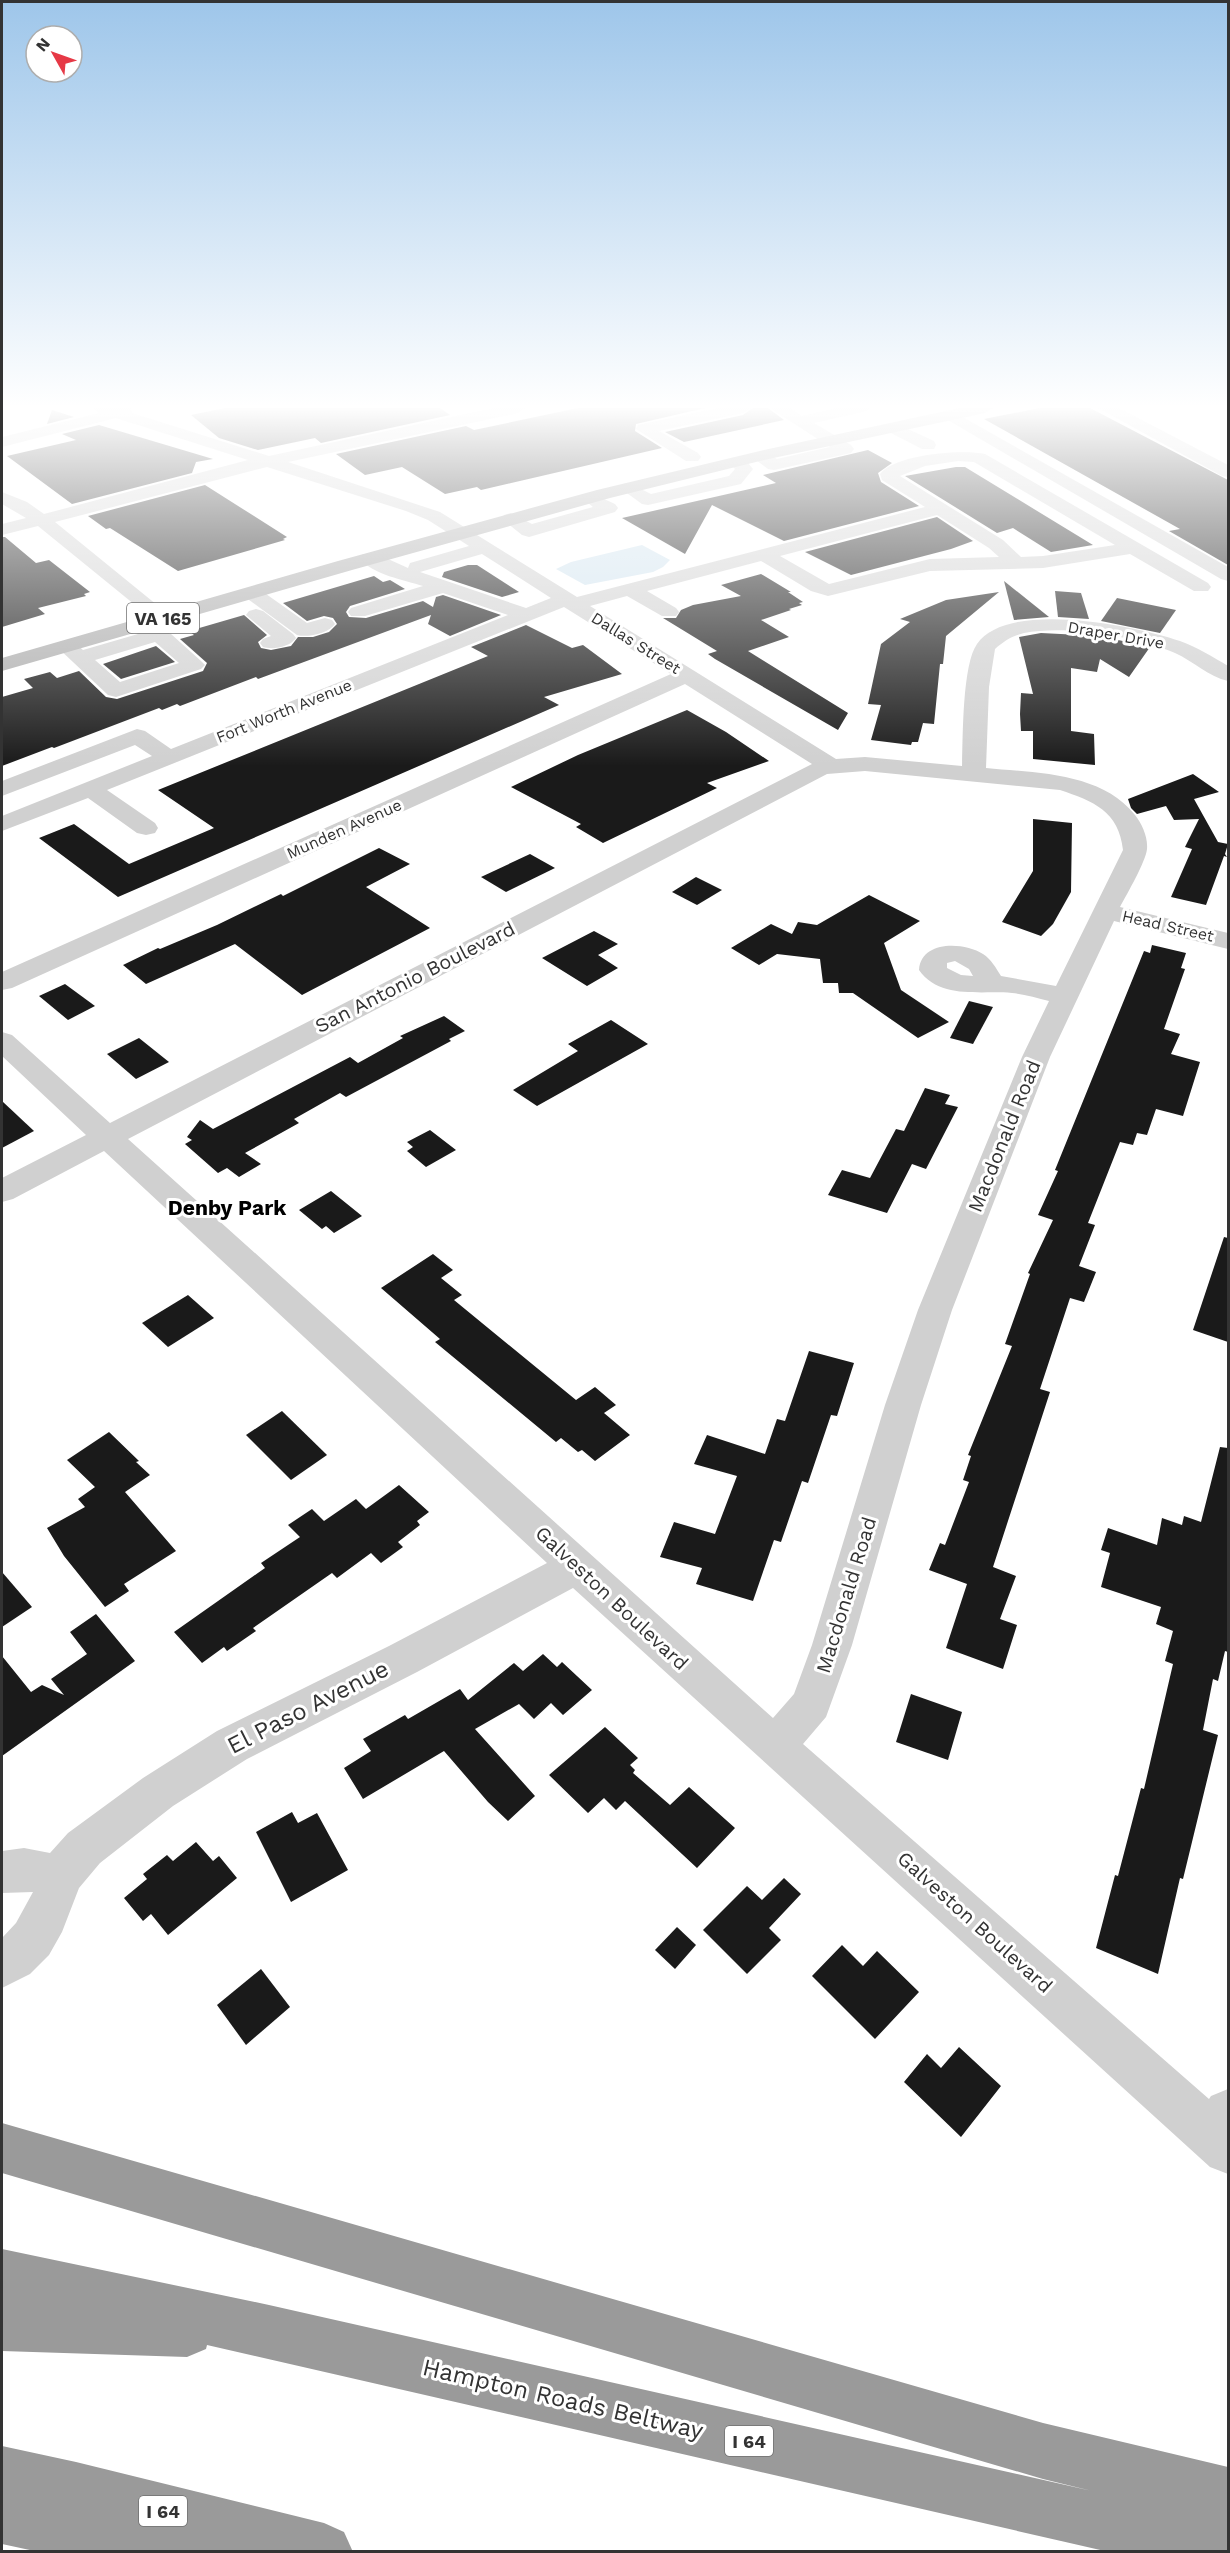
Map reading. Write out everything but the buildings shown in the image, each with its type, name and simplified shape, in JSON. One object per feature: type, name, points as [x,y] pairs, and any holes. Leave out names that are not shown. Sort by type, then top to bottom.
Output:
[{"type":"highway","points":[[2,2148],[1043,2451],[1228,2495]]},
{"type":"highway","name":"Hampton Roads Beltway","points":[[2,2275],[269,2332],[1228,2550]]},
{"type":"highway","points":[[2,2324],[269,2332]]},
{"type":"highway","name":"I 64","points":[[2,2474],[76,2490],[324,2552]]},
{"type":"highway","points":[[2,2516],[193,2552]]},
{"type":"main road","name":"VA 165","points":[[149,622],[424,527]]},
{"type":"main road","name":"VA 165","points":[[2,646],[149,622],[481,527]]},
{"type":"main road","points":[[2,665],[73,652]]},
{"type":"street","points":[[49,527],[149,622],[164,638],[194,665],[116,690],[73,652],[149,622],[172,629],[211,661]]},
{"type":"street","name":"Dallas Street","points":[[451,527],[831,766]]},
{"type":"street","points":[[524,527],[530,531]]},
{"type":"street","points":[[417,567],[508,547],[530,531],[543,527]]},
{"type":"street","points":[[370,558],[384,566],[507,600],[563,597],[629,589],[868,527]]},
{"type":"street","points":[[969,527],[996,544],[1016,563]]},
{"type":"street","points":[[1097,527],[1201,587]]},
{"type":"street","points":[[1145,527],[1228,575]]},
{"type":"street","points":[[764,555],[818,587],[828,590],[930,565],[1074,559],[1132,548]]},
{"type":"street","points":[[358,612],[441,581],[527,615]]},
{"type":"street","points":[[629,589],[669,612]]},
{"type":"street","points":[[243,595],[304,631],[325,624]]},
{"type":"street","points":[[243,595],[286,638],[270,643]]},
{"type":"street","name":"Fort Worth Avenue","points":[[2,824],[527,615],[563,597]]},
{"type":"street","name":"Draper Drive","points":[[974,774],[975,728],[984,651],[993,639],[1002,634],[1035,626],[1057,625],[1129,634],[1163,642],[1194,654],[1228,675]]},
{"type":"street","points":[[298,684],[419,637],[442,648]]},
{"type":"street","name":"Munden Avenue","points":[[2,982],[687,675]]},
{"type":"street","points":[[200,722],[222,736]]},
{"type":"street","points":[[2,789],[137,736],[168,757]]},
{"type":"street","name":"Macdonald Road","points":[[774,1742],[792,1728],[811,1704],[832,1645],[903,1405],[935,1310],[1036,1057],[1135,850],[1133,832],[1121,813],[1094,794],[1077,787],[1054,782],[865,764],[831,766]]},
{"type":"street","name":"San Antonio Boulevard","points":[[2,1191],[685,838],[831,766]]},
{"type":"street","points":[[90,789],[146,828]]},
{"type":"street","name":"Head Street","points":[[1107,912],[1228,940]]},
{"type":"street","points":[[990,984],[1013,985],[1066,996]]},
{"type":"street","name":"Galveston Boulevard","points":[[2,1041],[692,1672],[1226,2135]]},
{"type":"street","name":"El Paso Avenue","points":[[2,1965],[29,1944],[43,1925],[60,1878],[67,1866],[84,1848],[158,1792],[232,1745],[403,1659],[578,1566]]},
{"type":"street","points":[[2,1872],[19,1868],[40,1870],[60,1878]]},
{"type":"water","points":[[642,545],[670,560],[653,572],[585,585],[556,569],[571,562]]},
{"type":"district","name":"Denby Park","points":[[227,1207]]}]
